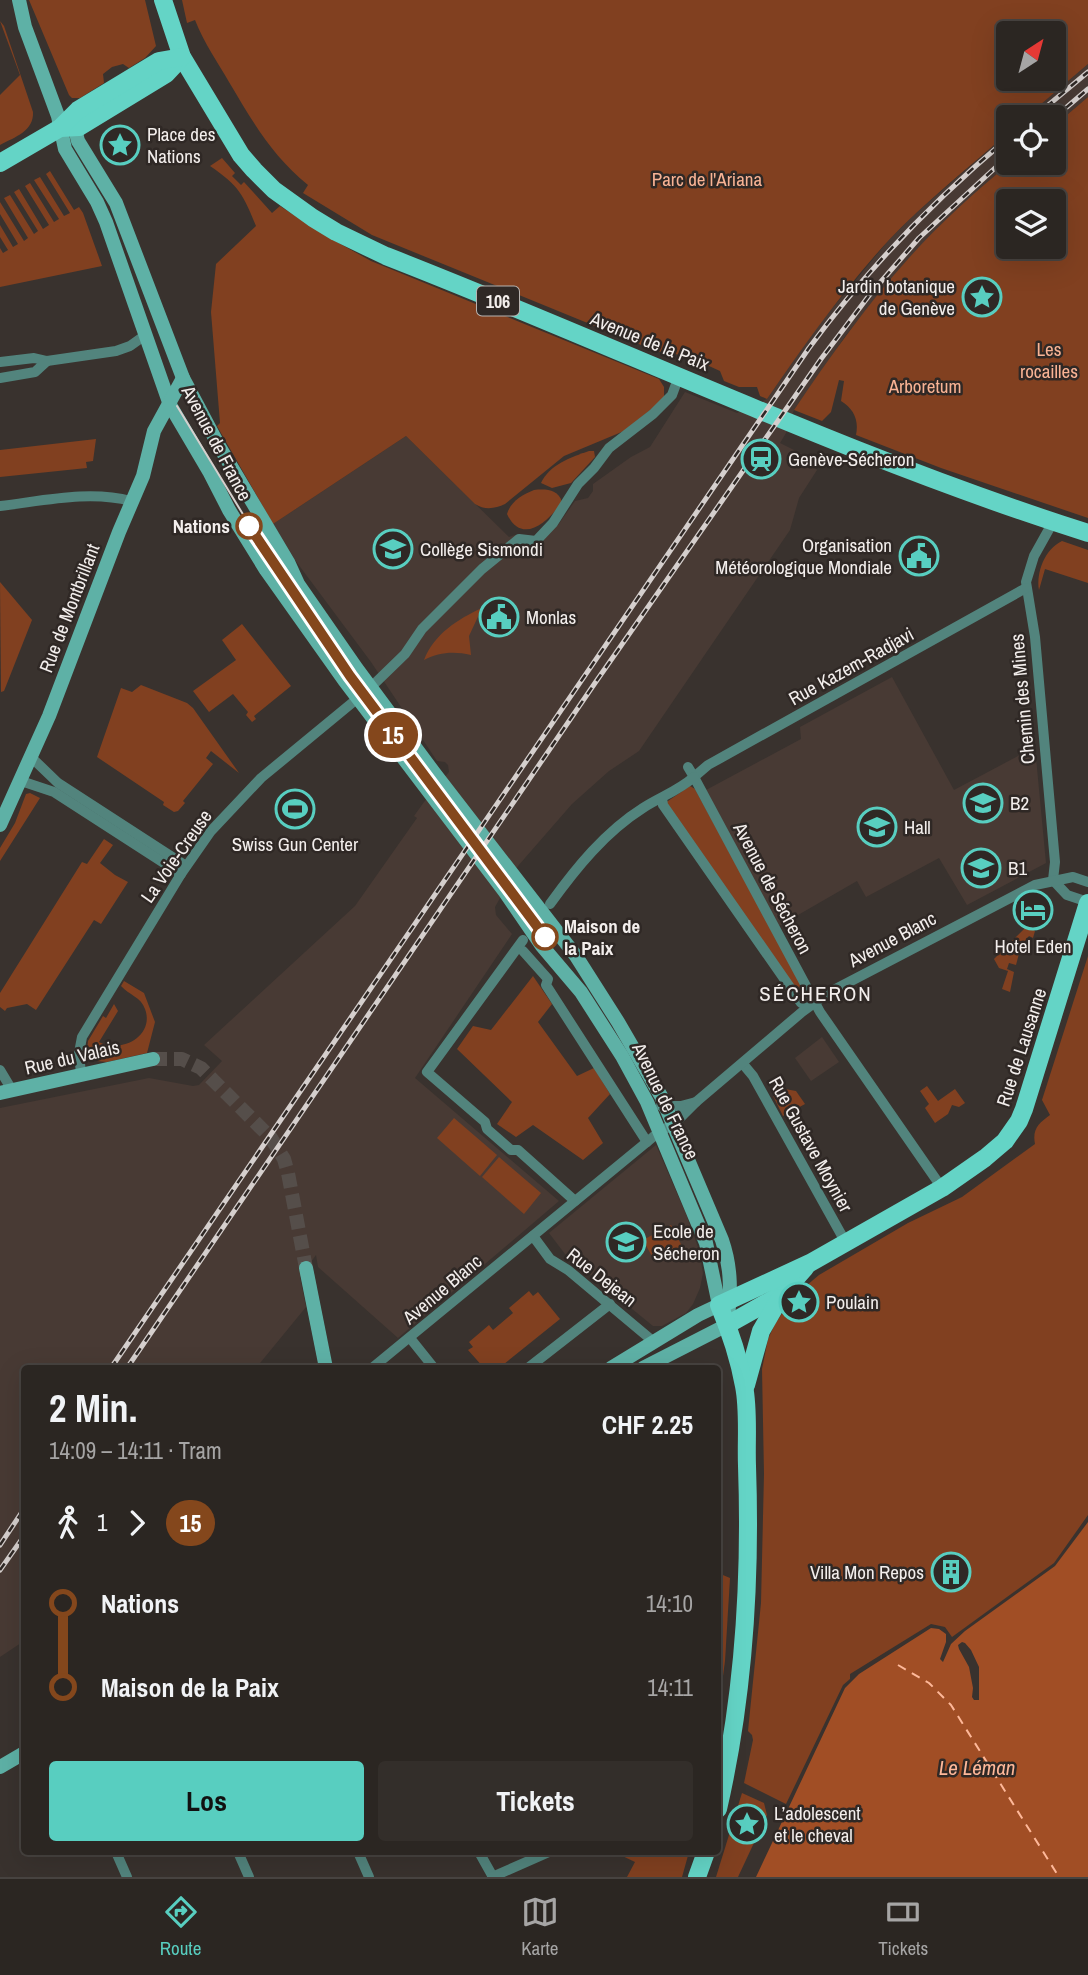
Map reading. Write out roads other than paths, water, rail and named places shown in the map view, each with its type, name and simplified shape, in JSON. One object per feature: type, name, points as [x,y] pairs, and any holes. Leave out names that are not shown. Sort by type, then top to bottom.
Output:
[{"type":"main road","name":"Avenue de France","points":[[19,0],[25,27],[65,149],[106,222],[170,404],[223,501],[266,570],[358,698],[533,899],[576,956],[637,1053],[674,1124],[724,1246],[731,1279],[725,1303]]},
{"type":"main road","points":[[163,0],[181,57]]},
{"type":"main road","points":[[0,163],[60,128],[75,112],[159,61],[181,57]]},
{"type":"main road","points":[[60,128],[79,127],[166,74],[181,57]]},
{"type":"main road","name":"Avenue de la Paix","points":[[181,57],[242,156],[266,182],[290,202],[336,232],[386,256],[804,428],[954,487],[1088,533]]},
{"type":"main road","name":"Avenue de France","points":[[79,127],[76,133],[78,141],[116,203],[183,378],[219,446],[288,562],[298,584],[371,687],[516,912],[581,992],[615,1045],[642,1092],[706,1243],[725,1303],[727,1325],[745,1388],[749,1516],[741,1664],[731,1744],[721,1794]]},
{"type":"main road","name":"Rue de Montbrillant","points":[[0,825],[31,757],[143,476],[154,431],[183,378]]},
{"type":"main road","points":[[358,698],[371,687]]},
{"type":"main road","name":"Rue de Lausanne","points":[[616,1365],[725,1303],[846,1243],[947,1185],[996,1150],[1019,1121],[1088,902]]},
{"type":"main road","name":"Rue du Valais","points":[[6,1091],[153,1059]]},
{"type":"main road","name":"Rue de Lausanne","points":[[649,1365],[782,1294],[810,1263]]},
{"type":"main road","points":[[306,1268],[324,1362]]},
{"type":"main road","points":[[745,1388],[761,1331],[782,1294]]},
{"type":"main road","points":[[0,1756],[21,1745]]},
{"type":"main road","points":[[0,1767],[21,1755]]},
{"type":"main road","points":[[697,1877],[705,1855]]},
{"type":"street","points":[[0,362],[34,358],[47,361],[116,351],[130,346],[144,336]]},
{"type":"street","points":[[0,378],[35,372],[47,361]]},
{"type":"street","points":[[371,687],[405,654],[422,629],[482,569],[519,539],[536,541],[553,523],[578,484],[608,449],[672,396],[679,376]]},
{"type":"street","points":[[0,506],[88,496],[109,496],[131,501]]},
{"type":"street","name":"Chemin des Mines","points":[[1053,522],[1034,555],[1026,588],[1032,612],[1055,862],[1053,880]]},
{"type":"street","name":"Rue Kazem-Radjavi","points":[[550,904],[598,845],[643,807],[682,787],[691,772],[1026,588]]},
{"type":"street","name":"La Voie-Creuse","points":[[81,1074],[79,1053],[82,1037],[183,870],[211,831],[250,788],[358,698]]},
{"type":"street","points":[[31,757],[61,791],[183,870]]},
{"type":"street","name":"Avenue de Sécheron","points":[[691,772],[814,1002],[947,1185]]},
{"type":"street","points":[[21,781],[61,791]]},
{"type":"street","points":[[662,798],[663,806],[801,1003]]},
{"type":"street","name":"Avenue Blanc","points":[[376,1365],[647,1142],[674,1124],[696,1102],[814,1002],[1035,885],[1073,877],[1088,882]]},
{"type":"street","points":[[1053,880],[1067,895],[1088,902]]},
{"type":"street","name":"Avenue de France","points":[[575,1201],[518,1150],[511,1150],[487,1129],[485,1122],[428,1072],[523,945],[548,979],[546,985],[647,1142]]},
{"type":"street","name":"Rue Gustave Moynier","points":[[743,1064],[753,1076],[846,1243]]},
{"type":"street","points":[[0,1070],[6,1091]]},
{"type":"street","points":[[663,1106],[696,1102]]},
{"type":"street","name":"Rue Dejean","points":[[534,1236],[550,1259],[568,1270],[654,1342]]},
{"type":"street","points":[[532,1365],[610,1304]]},
{"type":"street","points":[[410,1338],[432,1365]]},
{"type":"street","points":[[119,1855],[127,1877]]},
{"type":"street","points":[[239,1855],[249,1877]]},
{"type":"street","points":[[359,1855],[369,1877]]},
{"type":"street","points":[[481,1855],[492,1877],[541,1855]]},
{"type":"water","name":"Le Léman","points":[[1088,1522],[1088,1877],[756,1877],[845,1688],[859,1674],[931,1628],[946,1634],[940,1659],[943,1662],[951,1644],[965,1631],[1055,1566]]},
{"type":"tunnel","points":[[153,1059],[182,1059],[201,1068],[271,1138],[284,1159],[288,1173],[306,1268]]},
{"type":"tram line","points":[[177,406],[280,575],[375,710]]},
{"type":"tram line","name":"15","points":[[249,526],[350,676],[545,937]]},
{"type":"railway","points":[[1048,105],[1088,72]]},
{"type":"railway","points":[[1066,108],[1088,89]]},
{"type":"railway","points":[[113,1365],[809,348],[854,291],[902,237],[953,186],[996,148]]},
{"type":"railway","points":[[129,1365],[595,683],[821,359],[871,293],[919,238],[996,167]]},
{"type":"railway","points":[[0,1545],[21,1514]]},
{"type":"railway","points":[[0,1570],[21,1540]]},
{"type":"place","name":"Place des Nations","points":[[120,145]]},
{"type":"place","name":"Jardin botanique de Genève","points":[[982,297]]},
{"type":"place","name":"Genève-Sécheron","points":[[761,459]]},
{"type":"place","name":"Nations","points":[[249,526]]},
{"type":"place","name":"Collège Sismondi","points":[[393,549]]},
{"type":"place","name":"Organisation Météorologique Mondiale","points":[[919,556]]},
{"type":"place","name":"Monlas","points":[[499,617]]},
{"type":"place","name":"B2","points":[[983,803]]},
{"type":"place","name":"Swiss Gun Center","points":[[295,809]]},
{"type":"place","name":"Hall","points":[[877,827]]},
{"type":"place","name":"B1","points":[[981,868]]},
{"type":"place","name":"Hotel Eden","points":[[1033,910]]},
{"type":"place","name":"Maison de la Paix","points":[[545,937]]},
{"type":"place","name":"Ecole de Sécheron","points":[[626,1242]]},
{"type":"place","name":"Poulain","points":[[799,1302]]},
{"type":"place","name":"Villa Mon Repos","points":[[951,1572]]},
{"type":"place","name":"L’adolescent et le cheval","points":[[747,1824]]},
{"type":"district","name":"SÉCHERON","points":[[816,993]]},
{"type":"park label","name":"Parc de l'Ariana","points":[[707,179]]},
{"type":"park label","name":"Les rocailles","points":[[1049,360]]},
{"type":"park label","name":"Arboretum","points":[[925,386]]}]
